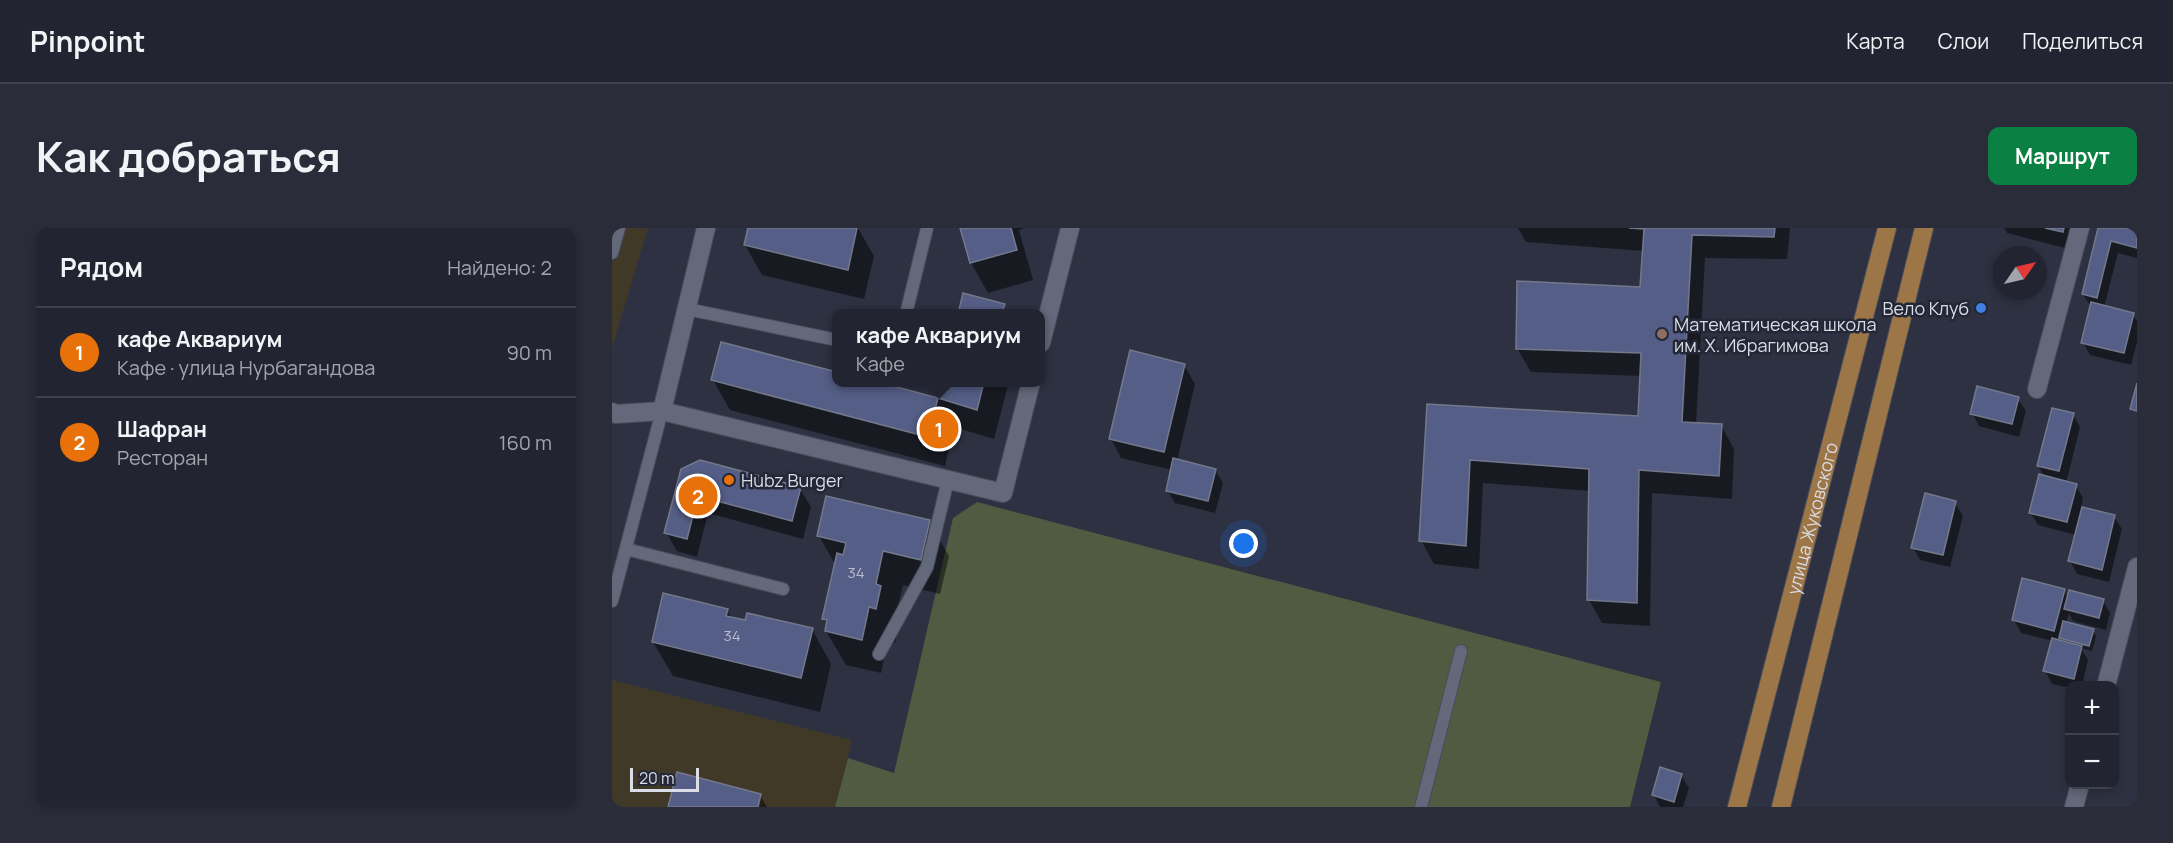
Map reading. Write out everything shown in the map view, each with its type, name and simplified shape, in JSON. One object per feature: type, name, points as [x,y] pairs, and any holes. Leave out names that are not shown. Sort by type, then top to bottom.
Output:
[{"type":"main road","name":"улица Жуковского","points":[[1737,807],[1887,228]]},
{"type":"main road","points":[[1781,807],[1924,228]]},
{"type":"street","points":[[662,411],[706,228]]},
{"type":"street","points":[[1045,327],[1070,228]]},
{"type":"street","points":[[2037,389],[2080,228]]},
{"type":"street","points":[[612,412],[616,414],[662,411],[1003,493],[1030,387]]},
{"type":"street","points":[[2107,681],[2137,567]]},
{"type":"street","points":[[2074,807],[2079,789]]},
{"type":"lane","points":[[612,253],[620,228]]},
{"type":"lane","points":[[907,309],[927,228]]},
{"type":"lane","points":[[687,309],[832,339]]},
{"type":"lane","points":[[612,601],[662,411]]},
{"type":"lane","points":[[879,654],[927,567],[948,480]]},
{"type":"lane","points":[[626,549],[783,589]]},
{"type":"lane","points":[[1421,807],[1461,651]]},
{"type":"shaded area","points":[[612,228],[648,228],[612,348]]},
{"type":"shaded area","points":[[612,680],[852,740],[835,807],[612,807]]},
{"type":"green space","points":[[977,502],[1661,682],[1630,807],[835,807],[848,758],[894,773],[953,518]]},
{"type":"building","points":[[748,228],[857,228],[848,270],[744,245]]},
{"type":"building","points":[[960,228],[1011,228],[1017,250],[970,263]]},
{"type":"building","points":[[1629,228],[1775,228],[1774,237],[1692,235],[1682,422],[1722,424],[1719,476],[1639,470],[1637,603],[1587,600],[1589,469],[1470,460],[1466,546],[1419,541],[1427,404],[1638,416],[1641,353],[1516,349],[1517,281],[1640,287],[1644,229]]},
{"type":"building","points":[[2045,228],[2064,228],[2063,232]]},
{"type":"building","points":[[2098,228],[2137,228],[2137,248],[2111,241],[2097,298],[2082,294]]},
{"type":"building","points":[[963,293],[1005,304],[1004,309],[959,309]]},
{"type":"building","points":[[2091,302],[2134,313],[2124,353],[2081,343]]},
{"type":"building","points":[[721,342],[832,371],[832,387],[897,387],[938,398],[928,437],[711,380]]},
{"type":"building","points":[[1130,350],[1185,364],[1164,452],[1109,439]]},
{"type":"building","points":[[2137,383],[2137,411],[2130,409]]},
{"type":"building","points":[[1977,386],[2019,397],[2012,424],[1970,414]]},
{"type":"building","points":[[941,387],[983,387],[977,410],[938,398]]},
{"type":"building","points":[[2052,408],[2074,413],[2059,471],[2037,466]]},
{"type":"building","points":[[1173,458],[1216,469],[1208,501],[1166,491]]},
{"type":"building","points":[[700,460],[801,487],[792,521],[698,496],[687,539],[664,533],[681,469]]},
{"type":"building","points":[[2039,474],[2077,484],[2067,522],[2029,513]]},
{"type":"building","points":[[1925,493],[1956,501],[1943,555],[1911,548]]},
{"type":"building","points":[[826,496],[930,520],[921,560],[883,551],[876,584],[881,586],[876,609],[869,607],[862,640],[825,631],[827,620],[822,619],[837,553],[843,555],[846,543],[817,536]]},
{"type":"building","points":[[2082,507],[2115,515],[2102,570],[2068,561]]},
{"type":"building","points":[[2022,578],[2065,589],[2054,631],[2012,620]]},
{"type":"building","points":[[2069,590],[2104,599],[2099,618],[2064,609]]},
{"type":"building","points":[[663,593],[728,609],[726,616],[745,620],[747,613],[813,628],[801,678],[652,642]]},
{"type":"building","points":[[2063,621],[2094,629],[2089,646],[2059,638]]},
{"type":"building","points":[[2052,638],[2082,646],[2074,679],[2043,671]]},
{"type":"building","points":[[1660,767],[1682,774],[1674,802],[1652,795]]},
{"type":"building","points":[[677,772],[761,794],[758,807],[668,807]]},
{"type":"place","name":"Вело Клуб","points":[[1981,308]]},
{"type":"place","name":"Математическая школа им. Х. Ибрагимова","points":[[1662,334]]},
{"type":"place","name":"кафе Аквариум","points":[[939,429]]},
{"type":"place","name":"Hubz Burger","points":[[729,480]]},
{"type":"place","name":"Шафран","points":[[698,496]]}]
